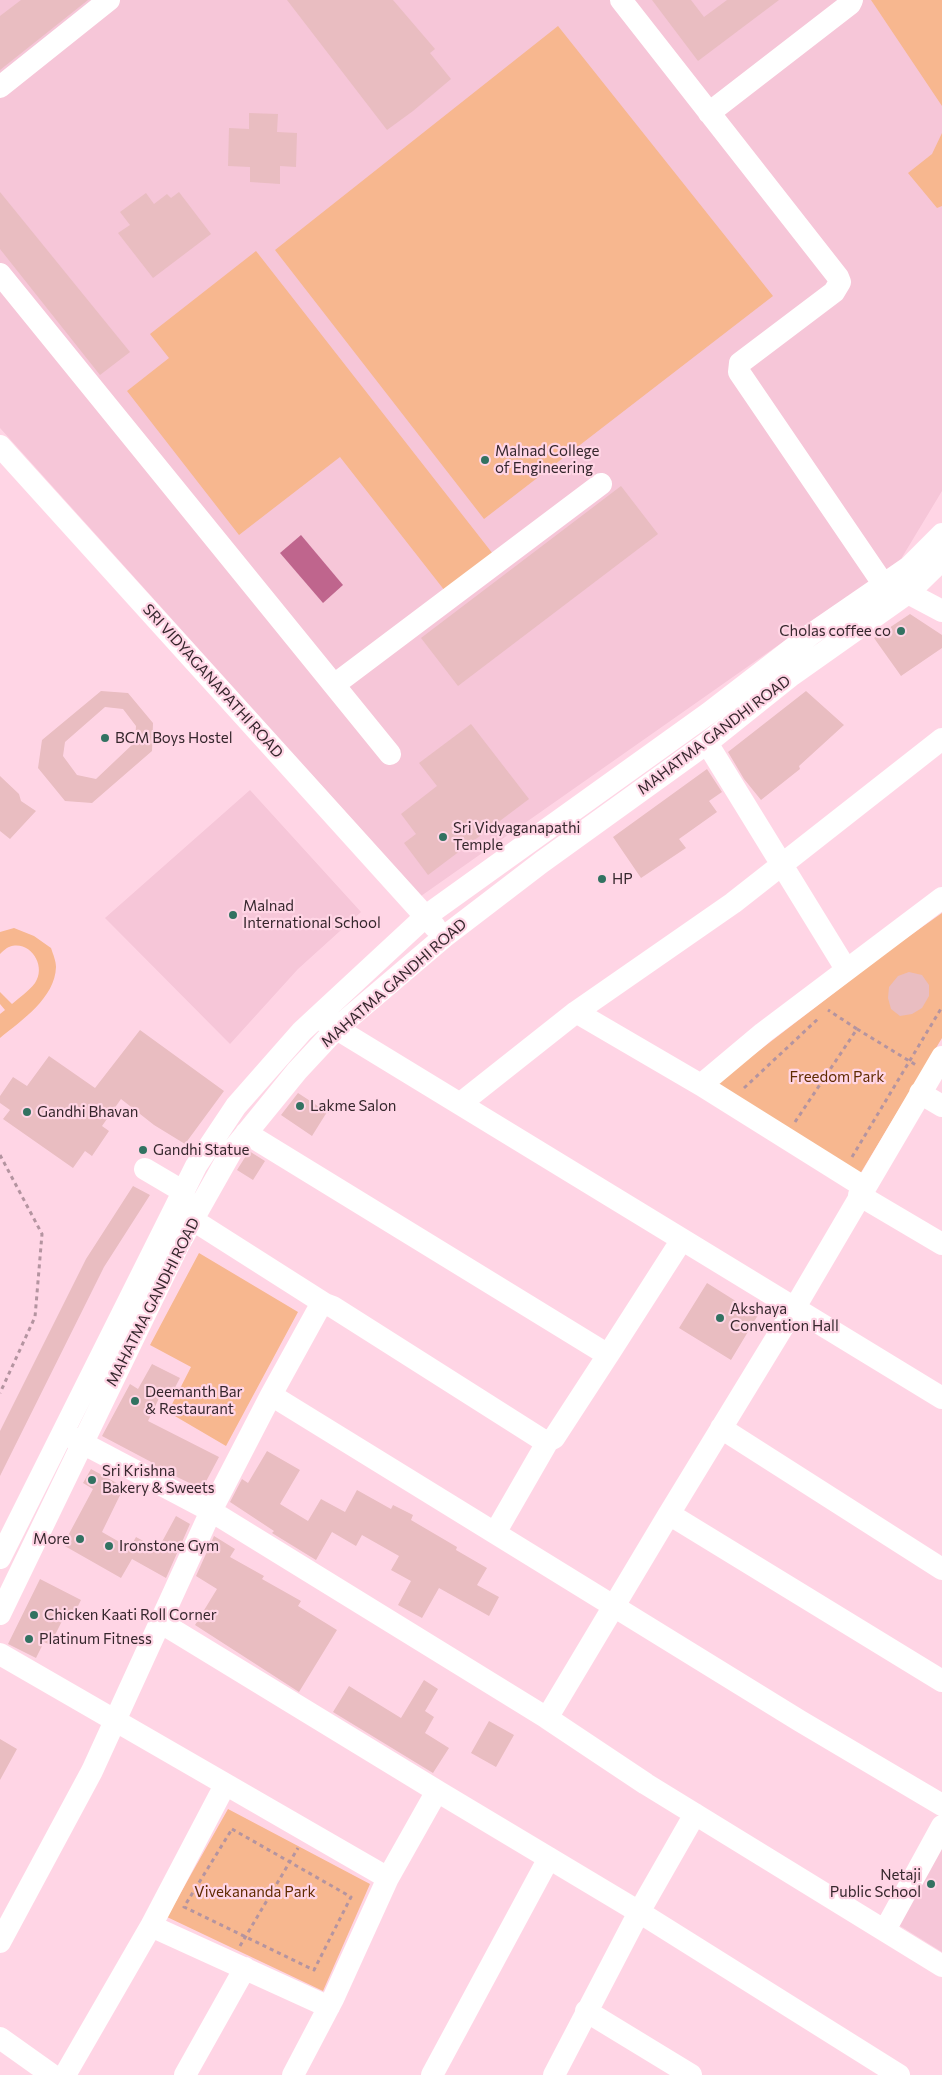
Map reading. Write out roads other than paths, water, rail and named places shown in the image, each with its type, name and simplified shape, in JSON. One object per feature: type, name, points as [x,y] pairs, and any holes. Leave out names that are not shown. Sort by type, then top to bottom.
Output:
[{"type":"street","points":[[0,87],[109,0]]},
{"type":"street","points":[[622,0],[838,277],[840,282],[834,292],[740,363],[739,372],[877,598]]},
{"type":"street","points":[[709,113],[842,10],[852,0]]},
{"type":"street","points":[[0,274],[390,754]]},
{"type":"street","name":"SRI VIDYAGANAPATHI ROAD","points":[[0,446],[444,938]]},
{"type":"street","points":[[334,685],[601,484]]},
{"type":"street","name":"MAHATMA GANDHI ROAD","points":[[0,1614],[82,1442],[193,1220],[231,1152],[328,1022],[444,938],[542,862],[707,743],[792,675],[877,598],[942,534]]},
{"type":"street","name":"MAHATMA GANDHI ROAD","points":[[0,1558],[196,1166],[236,1106],[328,1022],[426,916],[709,713],[810,635],[877,598],[908,593],[942,560]]},
{"type":"street","points":[[908,593],[942,611]]},
{"type":"street","points":[[460,1103],[576,1012],[733,903],[942,739]]},
{"type":"street","points":[[707,743],[846,969]]},
{"type":"street","points":[[701,1085],[763,1033],[942,898]]},
{"type":"street","points":[[576,1012],[701,1085],[942,1244]]},
{"type":"street","points":[[328,1022],[794,1310],[942,1398]]},
{"type":"street","points":[[931,1075],[942,1106]]},
{"type":"street","points":[[547,1718],[613,1605],[794,1310],[931,1075]]},
{"type":"street","points":[[246,1132],[608,1355]]},
{"type":"street","points":[[145,1169],[184,1192]]},
{"type":"street","points":[[193,1220],[541,1439],[548,1441]]},
{"type":"street","points":[[495,1533],[548,1441],[554,1438],[682,1241]]},
{"type":"street","points":[[0,1942],[92,1771],[211,1511],[271,1395],[319,1308],[325,1304]]},
{"type":"street","points":[[271,1395],[800,1721],[942,1805]]},
{"type":"street","points":[[721,1428],[942,1569]]},
{"type":"street","points":[[62,1433],[211,1511],[547,1718],[695,1814],[942,1966]]},
{"type":"street","points":[[669,1514],[942,1681]]},
{"type":"street","points":[[160,1622],[436,1791],[639,1912],[899,2075]]},
{"type":"street","points":[[0,1654],[388,1878]]},
{"type":"street","points":[[65,2075],[151,1926],[225,1785]]},
{"type":"street","points":[[293,2075],[329,2007],[388,1878],[436,1791]]},
{"type":"street","points":[[554,2075],[639,1912],[695,1814]]},
{"type":"street","points":[[884,1930],[942,1826]]},
{"type":"street","points":[[432,2075],[549,1858]]},
{"type":"street","points":[[151,1926],[329,2007]]},
{"type":"street","points":[[185,2075],[238,1965]]},
{"type":"street","points":[[586,2011],[691,2075]]},
{"type":"street","points":[[0,2038],[52,2075]]},
{"type":"place","name":"Malnad College of Engineering","points":[[485,460]]},
{"type":"place","name":"Cholas coffee co","points":[[901,631]]},
{"type":"place","name":"BCM Boys Hostel","points":[[105,738]]},
{"type":"place","name":"Sri Vidyaganapathi Temple","points":[[443,837]]},
{"type":"place","name":"HP","points":[[602,879]]},
{"type":"place","name":"Malnad International School","points":[[233,915]]},
{"type":"place","name":"Lakme Salon","points":[[300,1106]]},
{"type":"place","name":"Gandhi Bhavan","points":[[27,1112]]},
{"type":"place","name":"Gandhi Statue","points":[[143,1150]]},
{"type":"place","name":"Akshaya Convention Hall","points":[[720,1318]]},
{"type":"place","name":"Deemanth Bar & Restaurant","points":[[135,1401]]},
{"type":"place","name":"Sri Krishna Bakery & Sweets","points":[[92,1480]]},
{"type":"place","name":"More","points":[[80,1539]]},
{"type":"place","name":"Ironstone Gym","points":[[109,1546]]},
{"type":"place","name":"Chicken Kaati Roll Corner","points":[[34,1615]]},
{"type":"place","name":"Platinum Fitness","points":[[29,1639]]},
{"type":"place","name":"Netaji Public School","points":[[931,1884]]},
{"type":"park label","name":"Freedom Park","points":[[837,1077]]},
{"type":"park label","name":"Vivekananda Park","points":[[255,1892]]}]
